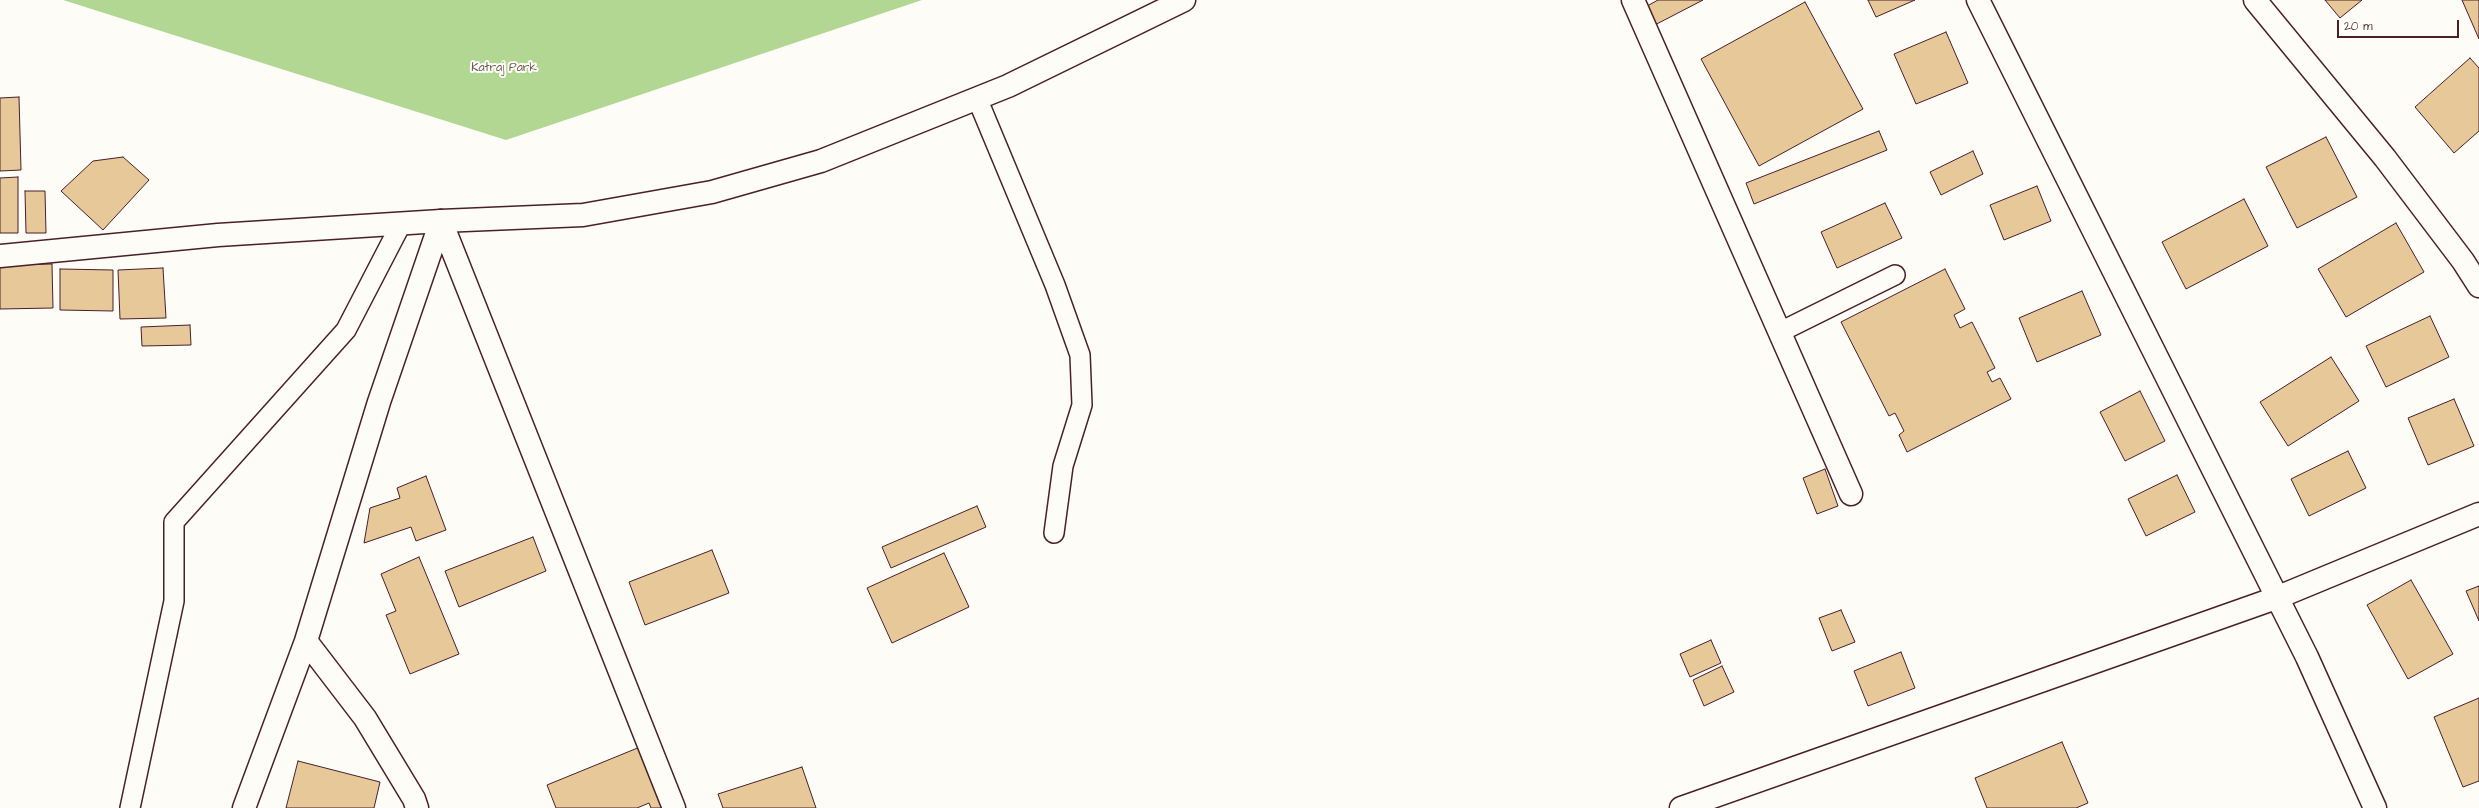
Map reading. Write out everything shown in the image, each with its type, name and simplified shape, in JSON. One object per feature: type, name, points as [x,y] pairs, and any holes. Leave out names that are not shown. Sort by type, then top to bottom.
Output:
[{"type":"street","points":[[0,256],[218,235],[441,221],[583,215],[712,192],[821,161],[1008,86],[1184,0]]},
{"type":"street","points":[[1633,0],[1851,494]]},
{"type":"street","points":[[1978,0],[2276,598],[2308,657],[2375,808]]},
{"type":"street","points":[[2255,0],[2385,158],[2463,261],[2479,286]]},
{"type":"street","points":[[244,808],[306,641],[379,402],[441,221]]},
{"type":"street","points":[[441,221],[674,808]]},
{"type":"street","points":[[1681,808],[2276,598],[2479,514]]},
{"type":"street","points":[[306,641],[365,718],[414,799],[417,808]]},
{"type":"lane","points":[[977,98],[1055,285],[1080,355],[1082,405],[1063,466],[1054,533]]},
{"type":"lane","points":[[130,808],[174,601],[174,522],[346,330],[401,224]]},
{"type":"lane","points":[[1780,332],[1895,275]]},
{"type":"green space","name":"Katraj Park","points":[[63,0],[922,0],[506,140]]},
{"type":"building","points":[[1658,0],[1703,0],[1649,28],[1640,10]]},
{"type":"building","points":[[1868,0],[1915,0],[1876,17]]},
{"type":"building","points":[[2325,0],[2362,0],[2340,18]]},
{"type":"building","points":[[2462,0],[2479,0],[2479,39]]},
{"type":"building","points":[[1805,2],[1863,109],[1759,166],[1701,59]]},
{"type":"building","points":[[1946,32],[1968,83],[1916,104],[1894,54]]},
{"type":"building","points":[[2470,58],[2479,68],[2479,131],[2454,153],[2415,107]]},
{"type":"building","points":[[19,97],[21,170],[0,171],[0,98]]},
{"type":"building","points":[[1879,131],[1887,150],[1754,204],[1746,183]]},
{"type":"building","points":[[2326,137],[2357,197],[2297,228],[2266,167]]},
{"type":"building","points":[[1973,151],[1983,174],[1941,195],[1930,172]]},
{"type":"building","points":[[123,157],[149,180],[103,230],[61,191],[93,161]]},
{"type":"building","points":[[18,177],[18,233],[0,233],[0,178]]},
{"type":"building","points":[[2037,186],[2051,221],[2004,240],[1990,205]]},
{"type":"building","points":[[25,191],[45,191],[46,233],[26,233]]},
{"type":"building","points":[[2244,199],[2268,246],[2186,289],[2162,242]]},
{"type":"building","points":[[1885,203],[1902,238],[1837,268],[1821,232]]},
{"type":"building","points":[[2396,223],[2424,272],[2346,317],[2318,269]]},
{"type":"building","points":[[52,264],[53,308],[0,309],[0,265]]},
{"type":"building","points":[[163,268],[166,318],[120,319],[118,270]]},
{"type":"building","points":[[60,269],[113,270],[113,311],[60,310]]},
{"type":"building","points":[[1945,269],[1965,309],[1954,315],[1960,328],[1972,322],[1995,368],[1987,372],[1992,382],[2000,378],[2011,399],[1907,452],[1899,435],[1904,431],[1895,413],[1889,416],[1841,322]]},
{"type":"building","points":[[2082,291],[2101,335],[2037,362],[2019,318]]},
{"type":"building","points":[[2430,316],[2449,357],[2386,387],[2366,346]]},
{"type":"building","points":[[190,325],[191,345],[142,346],[141,327]]},
{"type":"building","points":[[2331,357],[2359,401],[2288,446],[2260,402]]},
{"type":"building","points":[[2140,391],[2165,441],[2125,461],[2100,412]]},
{"type":"building","points":[[2454,399],[2474,446],[2428,465],[2408,418]]},
{"type":"building","points":[[2348,451],[2366,488],[2309,516],[2291,479]]},
{"type":"building","points":[[1825,469],[1838,506],[1817,514],[1803,478]]},
{"type":"building","points":[[2177,475],[2195,512],[2146,536],[2128,499]]},
{"type":"building","points":[[426,476],[446,530],[416,541],[411,527],[364,543],[370,508],[400,498],[397,488]]},
{"type":"building","points":[[977,506],[986,527],[891,568],[882,547]]},
{"type":"building","points":[[533,537],[546,571],[459,607],[445,571]]},
{"type":"building","points":[[712,550],[729,593],[645,625],[629,582]]},
{"type":"building","points":[[944,553],[969,607],[892,643],[867,588]]},
{"type":"building","points":[[419,557],[459,654],[410,674],[386,615],[396,611],[381,574]]},
{"type":"building","points":[[2411,580],[2453,654],[2408,679],[2367,605]]},
{"type":"building","points":[[2479,586],[2479,621],[2466,591]]},
{"type":"building","points":[[1841,610],[1855,642],[1832,651],[1819,618]]},
{"type":"building","points":[[1711,640],[1721,663],[1690,677],[1680,654]]},
{"type":"building","points":[[1901,652],[1915,688],[1868,706],[1854,671]]},
{"type":"building","points":[[1722,666],[1734,692],[1704,706],[1693,680]]},
{"type":"building","points":[[2479,698],[2479,781],[2463,787],[2434,717]]},
{"type":"building","points":[[2062,742],[2088,803],[2076,808],[1987,808],[1975,778]]},
{"type":"building","points":[[640,747],[664,808],[651,808],[649,803],[637,808],[556,808],[547,785]]},
{"type":"building","points":[[298,761],[380,782],[374,808],[286,808]]},
{"type":"building","points":[[802,767],[816,808],[723,808],[718,794]]}]
